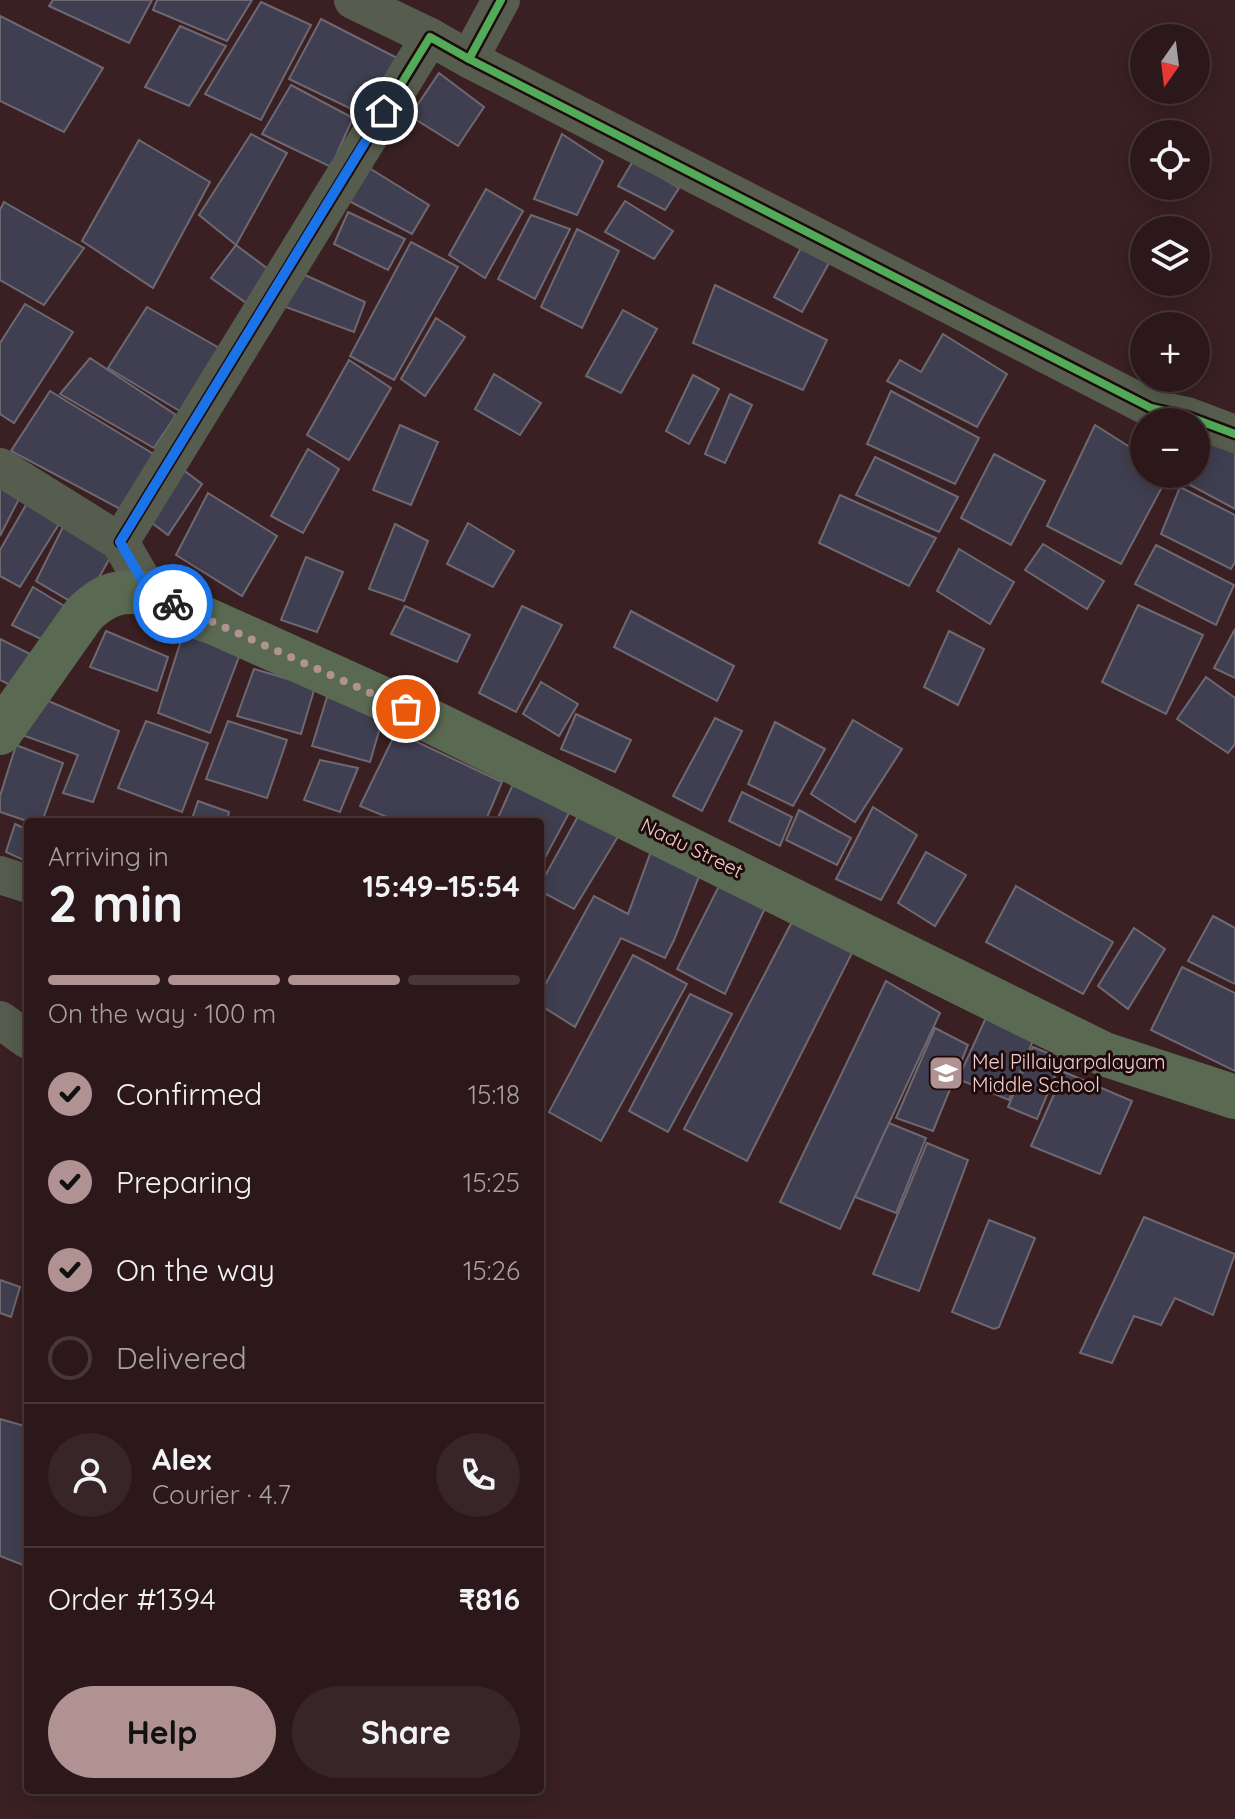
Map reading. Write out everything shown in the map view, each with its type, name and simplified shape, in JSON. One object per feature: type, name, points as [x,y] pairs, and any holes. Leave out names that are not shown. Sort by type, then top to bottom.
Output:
[{"type":"main road","points":[[0,733],[84,614],[98,600],[127,590],[150,594]]},
{"type":"main road","name":"Nadu Street","points":[[150,594],[433,722],[1104,1054],[1235,1097]]},
{"type":"street","points":[[353,0],[1151,408],[1187,416],[1235,434]]},
{"type":"street","points":[[469,59],[501,0]]},
{"type":"street","points":[[120,542],[430,37]]},
{"type":"street","points":[[0,467],[120,542],[150,594]]},
{"type":"street","points":[[0,875],[24,883]]},
{"type":"street","points":[[0,1020],[24,1037]]},
{"type":"building","points":[[53,0],[152,0],[129,43],[49,6]]},
{"type":"building","points":[[157,0],[252,0],[227,41],[153,10]]},
{"type":"building","points":[[261,2],[311,25],[261,120],[205,94]]},
{"type":"building","points":[[0,16],[103,68],[64,132],[0,101]]},
{"type":"building","points":[[321,19],[401,60],[366,116],[289,79]]},
{"type":"building","points":[[180,26],[226,46],[189,106],[145,87]]},
{"type":"building","points":[[439,73],[484,107],[458,146],[410,116]]},
{"type":"building","points":[[291,85],[353,118],[331,167],[262,134]]},
{"type":"building","points":[[251,134],[287,153],[236,245],[199,215]]},
{"type":"building","points":[[562,134],[603,161],[577,215],[534,199]]},
{"type":"building","points":[[139,140],[210,182],[153,288],[82,241]]},
{"type":"building","points":[[633,161],[679,188],[665,210],[618,186]]},
{"type":"building","points":[[366,166],[429,205],[412,234],[349,201]]},
{"type":"building","points":[[486,189],[523,211],[485,278],[449,255]]},
{"type":"building","points":[[625,201],[673,231],[654,259],[605,232]]},
{"type":"building","points":[[4,202],[84,248],[44,305],[0,280],[0,210]]},
{"type":"building","points":[[348,212],[405,239],[388,270],[334,244]]},
{"type":"building","points":[[531,215],[570,229],[535,299],[498,279]]},
{"type":"building","points":[[577,229],[619,251],[582,328],[541,307]]},
{"type":"building","points":[[807,237],[834,254],[802,312],[774,297]]},
{"type":"building","points":[[411,242],[458,267],[394,380],[350,356]]},
{"type":"building","points":[[236,245],[280,278],[256,310],[211,278]]},
{"type":"building","points":[[296,271],[365,302],[354,332],[283,306]]},
{"type":"building","points":[[715,285],[827,340],[803,390],[693,343]]},
{"type":"building","points":[[25,304],[73,332],[14,423],[0,414],[0,343]]},
{"type":"building","points":[[147,307],[223,350],[183,413],[108,368]]},
{"type":"building","points":[[623,310],[657,329],[621,393],[586,376]]},
{"type":"building","points":[[436,318],[465,337],[425,396],[401,379]]},
{"type":"building","points":[[943,334],[1007,374],[977,427],[887,381],[900,360],[921,372]]},
{"type":"building","points":[[90,358],[176,415],[154,448],[60,394]]},
{"type":"building","points":[[349,360],[391,388],[349,460],[307,435]]},
{"type":"building","points":[[494,374],[541,403],[520,435],[475,409]]},
{"type":"building","points":[[693,375],[719,389],[689,444],[666,431]]},
{"type":"building","points":[[50,391],[160,458],[124,511],[11,451]]},
{"type":"building","points":[[891,391],[979,438],[955,484],[867,444]]},
{"type":"building","points":[[730,394],[752,405],[725,463],[705,454]]},
{"type":"building","points":[[400,425],[438,442],[411,505],[373,490]]},
{"type":"building","points":[[1095,425],[1130,447],[1130,488],[1162,488],[1121,564],[1047,526]]},
{"type":"building","points":[[1210,438],[1235,440],[1235,509],[1196,488],[1210,488]]},
{"type":"building","points":[[308,449],[339,469],[303,533],[271,516]]},
{"type":"building","points":[[994,454],[1045,481],[1011,545],[961,518]]},
{"type":"building","points":[[875,457],[958,497],[939,532],[856,495]]},
{"type":"building","points":[[177,465],[202,484],[168,535],[144,517]]},
{"type":"building","points":[[0,479],[22,493],[0,536]]},
{"type":"building","points":[[1182,488],[1235,515],[1235,562],[1231,569],[1161,534]]},
{"type":"building","points":[[208,493],[277,536],[242,596],[176,555]]},
{"type":"building","points":[[840,495],[936,538],[909,586],[819,543]]},
{"type":"building","points":[[30,498],[64,516],[20,587],[0,576],[0,550]]},
{"type":"building","points":[[67,519],[116,547],[82,608],[36,581]]},
{"type":"building","points":[[468,523],[514,551],[493,587],[447,564]]},
{"type":"building","points":[[395,524],[428,541],[404,601],[369,589]]},
{"type":"building","points":[[1043,544],[1104,581],[1087,609],[1025,570]]},
{"type":"building","points":[[1156,545],[1234,585],[1216,625],[1135,584]]},
{"type":"building","points":[[959,549],[1014,582],[990,624],[937,591]]},
{"type":"building","points":[[306,557],[343,572],[317,632],[281,620]]},
{"type":"building","points":[[33,587],[66,607],[47,642],[12,625]]},
{"type":"building","points":[[1138,605],[1203,635],[1166,714],[1102,682]]},
{"type":"building","points":[[405,606],[470,635],[457,662],[391,634]]},
{"type":"building","points":[[522,606],[562,625],[516,712],[479,693]]},
{"type":"building","points":[[631,611],[734,666],[717,701],[614,647]]},
{"type":"building","points":[[1235,629],[1235,678],[1214,668]]},
{"type":"building","points":[[106,631],[168,657],[157,691],[90,667]]},
{"type":"building","points":[[949,631],[984,649],[958,705],[924,687]]},
{"type":"building","points":[[183,634],[240,654],[210,733],[158,713]]},
{"type":"building","points":[[0,639],[36,657],[18,689],[0,680]]},
{"type":"building","points":[[254,669],[315,687],[301,734],[237,716]]},
{"type":"building","points":[[1206,677],[1235,698],[1235,744],[1228,753],[1177,719]]},
{"type":"building","points":[[541,682],[578,704],[559,736],[523,714]]},
{"type":"building","points":[[39,697],[119,731],[93,802],[63,793],[78,755],[22,735]]},
{"type":"building","points":[[327,697],[384,714],[370,762],[312,746]]},
{"type":"building","points":[[576,714],[631,740],[615,772],[561,749]]},
{"type":"building","points":[[715,718],[742,731],[702,811],[673,796]]},
{"type":"building","points":[[853,720],[902,749],[855,822],[811,794]]},
{"type":"building","points":[[146,721],[208,743],[182,812],[118,788]]},
{"type":"building","points":[[228,721],[287,740],[267,798],[206,779]]},
{"type":"building","points":[[775,722],[825,749],[793,806],[748,784]]},
{"type":"building","points":[[396,732],[502,782],[487,818],[389,818],[360,806]]},
{"type":"building","points":[[16,745],[63,763],[43,818],[24,820],[0,812],[0,796]]},
{"type":"building","points":[[320,760],[358,768],[340,812],[304,800]]},
{"type":"building","points":[[519,771],[576,800],[544,860],[544,818],[498,818]]},
{"type":"building","points":[[742,792],[792,817],[780,846],[729,821]]},
{"type":"building","points":[[198,801],[229,812],[228,818],[192,818]]},
{"type":"building","points":[[873,807],[917,835],[881,900],[836,879]]},
{"type":"building","points":[[582,809],[622,830],[574,909],[544,893],[544,878]]},
{"type":"building","points":[[799,810],[851,838],[837,865],[786,840]]},
{"type":"building","points":[[15,824],[24,828],[24,860],[6,852]]},
{"type":"building","points":[[654,843],[705,861],[665,958],[621,938],[575,1027],[544,1008],[544,987],[594,896],[628,914]]},
{"type":"building","points":[[926,852],[966,875],[935,926],[898,903]]},
{"type":"building","points":[[721,882],[767,904],[725,994],[677,969]]},
{"type":"building","points":[[1016,886],[1113,942],[1083,994],[986,942]]},
{"type":"building","points":[[796,914],[855,947],[747,1161],[684,1129]]},
{"type":"building","points":[[1213,916],[1235,928],[1235,984],[1188,961]]},
{"type":"building","points":[[1134,928],[1165,949],[1128,1009],[1098,986]]},
{"type":"building","points":[[633,955],[687,984],[601,1141],[549,1112]]},
{"type":"building","points":[[1182,967],[1235,993],[1235,1071],[1151,1030]]},
{"type":"building","points":[[886,981],[940,1013],[840,1229],[780,1202]]},
{"type":"building","points":[[690,994],[732,1014],[668,1132],[629,1111]]},
{"type":"building","points":[[989,1011],[1036,1033],[1009,1100],[958,1079]]},
{"type":"building","points":[[935,1028],[968,1045],[933,1131],[896,1118]]},
{"type":"building","points":[[1033,1047],[1062,1059],[1037,1119],[1008,1107]]},
{"type":"building","points":[[1064,1072],[1132,1101],[1100,1174],[1031,1146]]},
{"type":"building","points":[[889,1123],[926,1138],[896,1213],[855,1197]]},
{"type":"building","points":[[927,1143],[968,1160],[919,1291],[873,1274]]},
{"type":"building","points":[[1144,1217],[1235,1254],[1213,1315],[1175,1298],[1161,1325],[1134,1316],[1112,1363],[1080,1353]]},
{"type":"building","points":[[989,1220],[1035,1238],[999,1327],[994,1329],[952,1312]]},
{"type":"building","points":[[0,1280],[20,1287],[11,1317],[0,1313]]},
{"type":"building","points":[[0,1419],[24,1426],[24,1565],[0,1556]]},
{"type":"cycle path","points":[[120,542],[430,37],[469,59],[501,0]]},
{"type":"cycle path","points":[[469,59],[1151,408],[1187,416],[1235,434]]},
{"type":"way so far","points":[[173,604],[406,709]]},
{"type":"place","name":"Mel Pillaiyarpalayam Middle School","points":[[946,1073]]},
{"type":"route","points":[[173,604],[150,594],[120,542],[384,111]]}]
